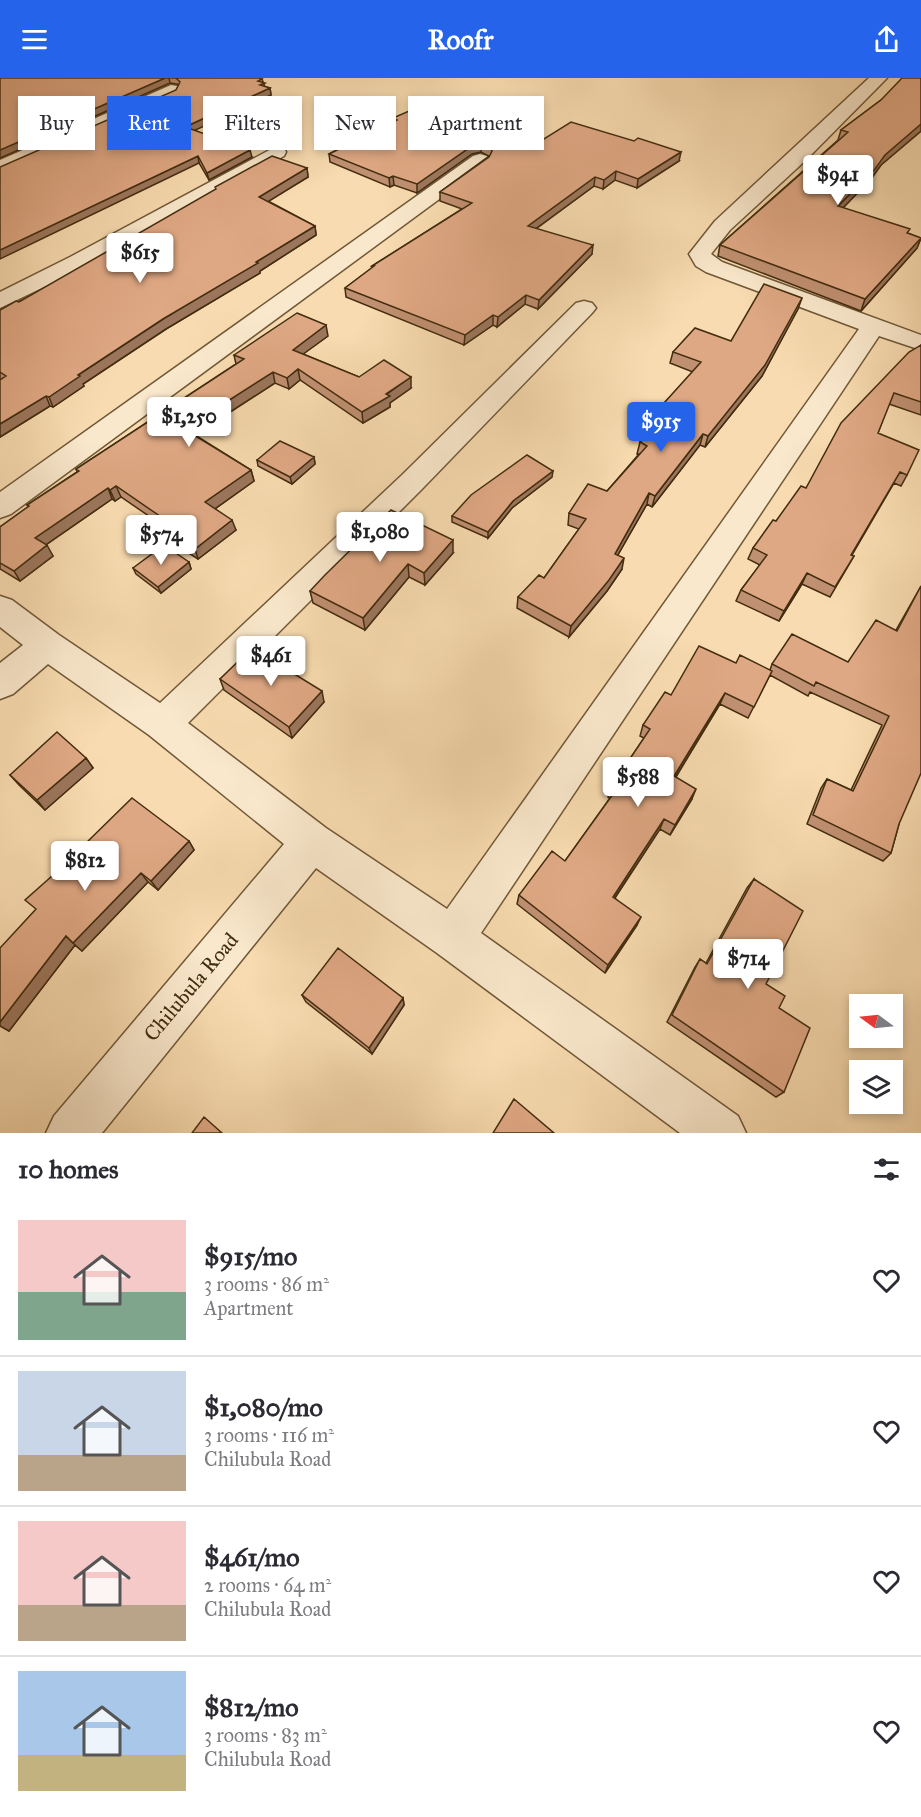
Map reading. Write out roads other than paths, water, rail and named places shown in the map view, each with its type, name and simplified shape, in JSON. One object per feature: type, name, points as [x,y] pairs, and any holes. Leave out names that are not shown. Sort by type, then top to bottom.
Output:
[{"type":"street","points":[[879,78],[719,230],[703,246],[700,255],[704,261],[714,267],[873,326],[918,338]]},
{"type":"street","points":[[0,167],[171,90]]},
{"type":"street","points":[[0,301],[78,262],[278,152]]},
{"type":"street","points":[[0,507],[480,160]]},
{"type":"street","points":[[162,724],[412,482],[584,308]]},
{"type":"street","points":[[452,938],[873,326]]},
{"type":"street","points":[[0,609],[47,645],[162,724],[312,842],[452,938],[721,1133]]},
{"type":"street","points":[[0,684],[47,645]]},
{"type":"street","name":"Chilubula Road","points":[[71,1133],[312,842]]}]
